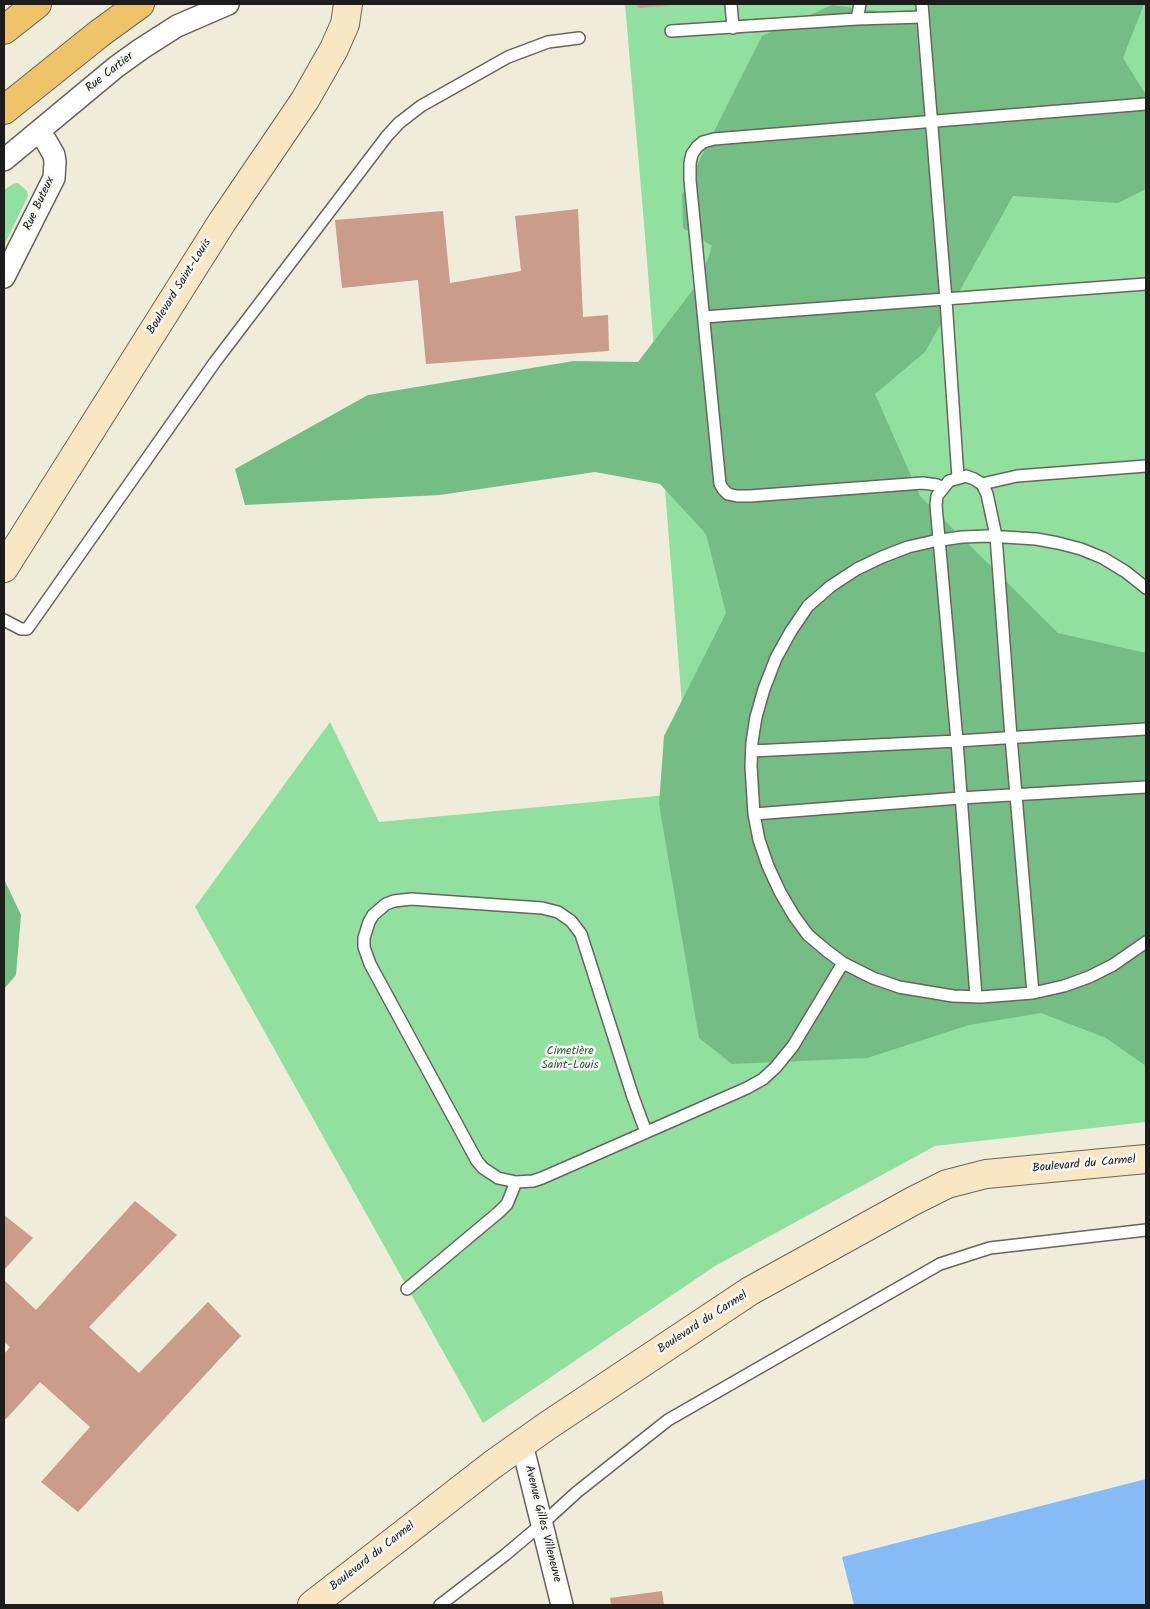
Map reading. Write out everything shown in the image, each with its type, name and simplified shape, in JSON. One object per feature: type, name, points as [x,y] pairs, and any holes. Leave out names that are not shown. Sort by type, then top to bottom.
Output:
[{"type":"highway","points":[[4,30],[37,4]]},
{"type":"highway","points":[[4,110],[140,4]]},
{"type":"street","name":"Rue Cartier","points":[[4,160],[116,67],[159,36],[202,14],[228,4]]},
{"type":"street","name":"Boulevard Saint-Louis","points":[[4,568],[222,222],[305,100],[334,49],[345,24],[348,4]]},
{"type":"street","name":"Rue Buteux","points":[[4,277],[54,178],[54,155],[38,132]]},
{"type":"street","name":"Boulevard du Carmel","points":[[312,1605],[379,1551],[522,1444],[750,1291],[934,1190],[958,1181],[986,1174],[1146,1159]]},
{"type":"street","name":"Avenue Gilles Villeneuve","points":[[522,1444],[562,1605]]},
{"type":"lane","points":[[731,4],[733,28]]},
{"type":"lane","points":[[857,19],[860,4]]},
{"type":"lane","points":[[922,4],[946,300],[958,478]]},
{"type":"lane","points":[[670,32],[857,19],[923,17]]},
{"type":"lane","points":[[4,620],[21,629],[27,629],[215,362],[387,136],[399,123],[421,106],[508,57],[548,42],[579,38]]},
{"type":"lane","points":[[942,488],[937,485],[923,483],[750,496],[728,494],[723,489],[720,484],[704,317],[690,164],[692,154],[696,147],[703,142],[714,139],[1146,104]]},
{"type":"lane","points":[[704,317],[1146,284]]},
{"type":"lane","points":[[982,484],[1016,476],[1146,466]]},
{"type":"lane","points":[[976,997],[957,741],[936,505],[942,488],[949,481],[966,476],[974,478],[982,484],[988,494],[996,536],[1033,993]]},
{"type":"lane","points":[[1146,588],[1126,572],[1103,558],[1081,549],[1036,539],[996,536],[962,537],[908,547],[882,557],[857,569],[831,586],[808,606],[791,631],[776,658],[767,681],[756,717],[752,751],[752,790],[759,840],[780,892],[808,935],[843,963],[873,978],[926,992],[976,997],[1033,993],[1064,986],[1090,977],[1113,966],[1146,942]]},
{"type":"lane","points":[[752,751],[1146,729]]},
{"type":"lane","points":[[754,814],[1017,794],[1146,787]]},
{"type":"lane","points":[[646,1132],[581,934],[572,921],[558,912],[542,908],[410,899],[386,904],[374,915],[366,930],[364,947],[370,964],[477,1161],[498,1178],[516,1182],[542,1178],[747,1088],[763,1079],[776,1068],[792,1046],[843,963]]},
{"type":"lane","points":[[408,1289],[499,1212],[507,1204],[516,1182]]},
{"type":"lane","points":[[440,1605],[474,1580],[577,1492],[668,1420],[940,1264],[990,1248],[1146,1230]]},
{"type":"green space","name":"Cimetière Saint-Louis","points":[[625,4],[1146,4],[1146,1122],[935,1146],[715,1266],[483,1423],[195,907],[330,722],[379,822],[689,793]]},
{"type":"green space","points":[[926,4],[1144,4],[1123,58],[1146,95],[1146,189],[1118,203],[1013,196],[925,352],[875,394],[920,496],[1058,633],[1146,653],[1146,1066],[1106,1038],[1041,1013],[969,1025],[867,1058],[732,1064],[699,1038],[659,804],[664,736],[726,613],[706,534],[660,484],[595,472],[440,495],[245,505],[235,469],[368,395],[574,361],[638,362],[701,279],[712,246],[683,228],[682,195],[762,36],[832,5],[913,16]]},
{"type":"green space","points":[[18,183],[27,191],[28,196],[4,246],[4,190]]},
{"type":"green space","points":[[4,879],[21,915],[16,975],[4,989]]},
{"type":"water","points":[[1146,1479],[1146,1605],[854,1605],[842,1557]]},
{"type":"building","points":[[637,4],[671,4],[671,5],[638,8]]},
{"type":"building","points":[[578,209],[583,317],[608,315],[609,351],[426,364],[418,280],[342,288],[335,220],[443,211],[450,283],[521,271],[515,216]]},
{"type":"building","points":[[135,1201],[177,1235],[89,1327],[139,1373],[208,1302],[241,1336],[78,1512],[41,1482],[90,1427],[40,1382],[6,1419],[4,1418],[4,1354],[10,1347],[4,1342],[4,1280],[36,1310]]},
{"type":"building","points":[[4,1215],[33,1238],[4,1270]]},
{"type":"building","points":[[662,1591],[664,1605],[611,1605],[610,1598]]}]
